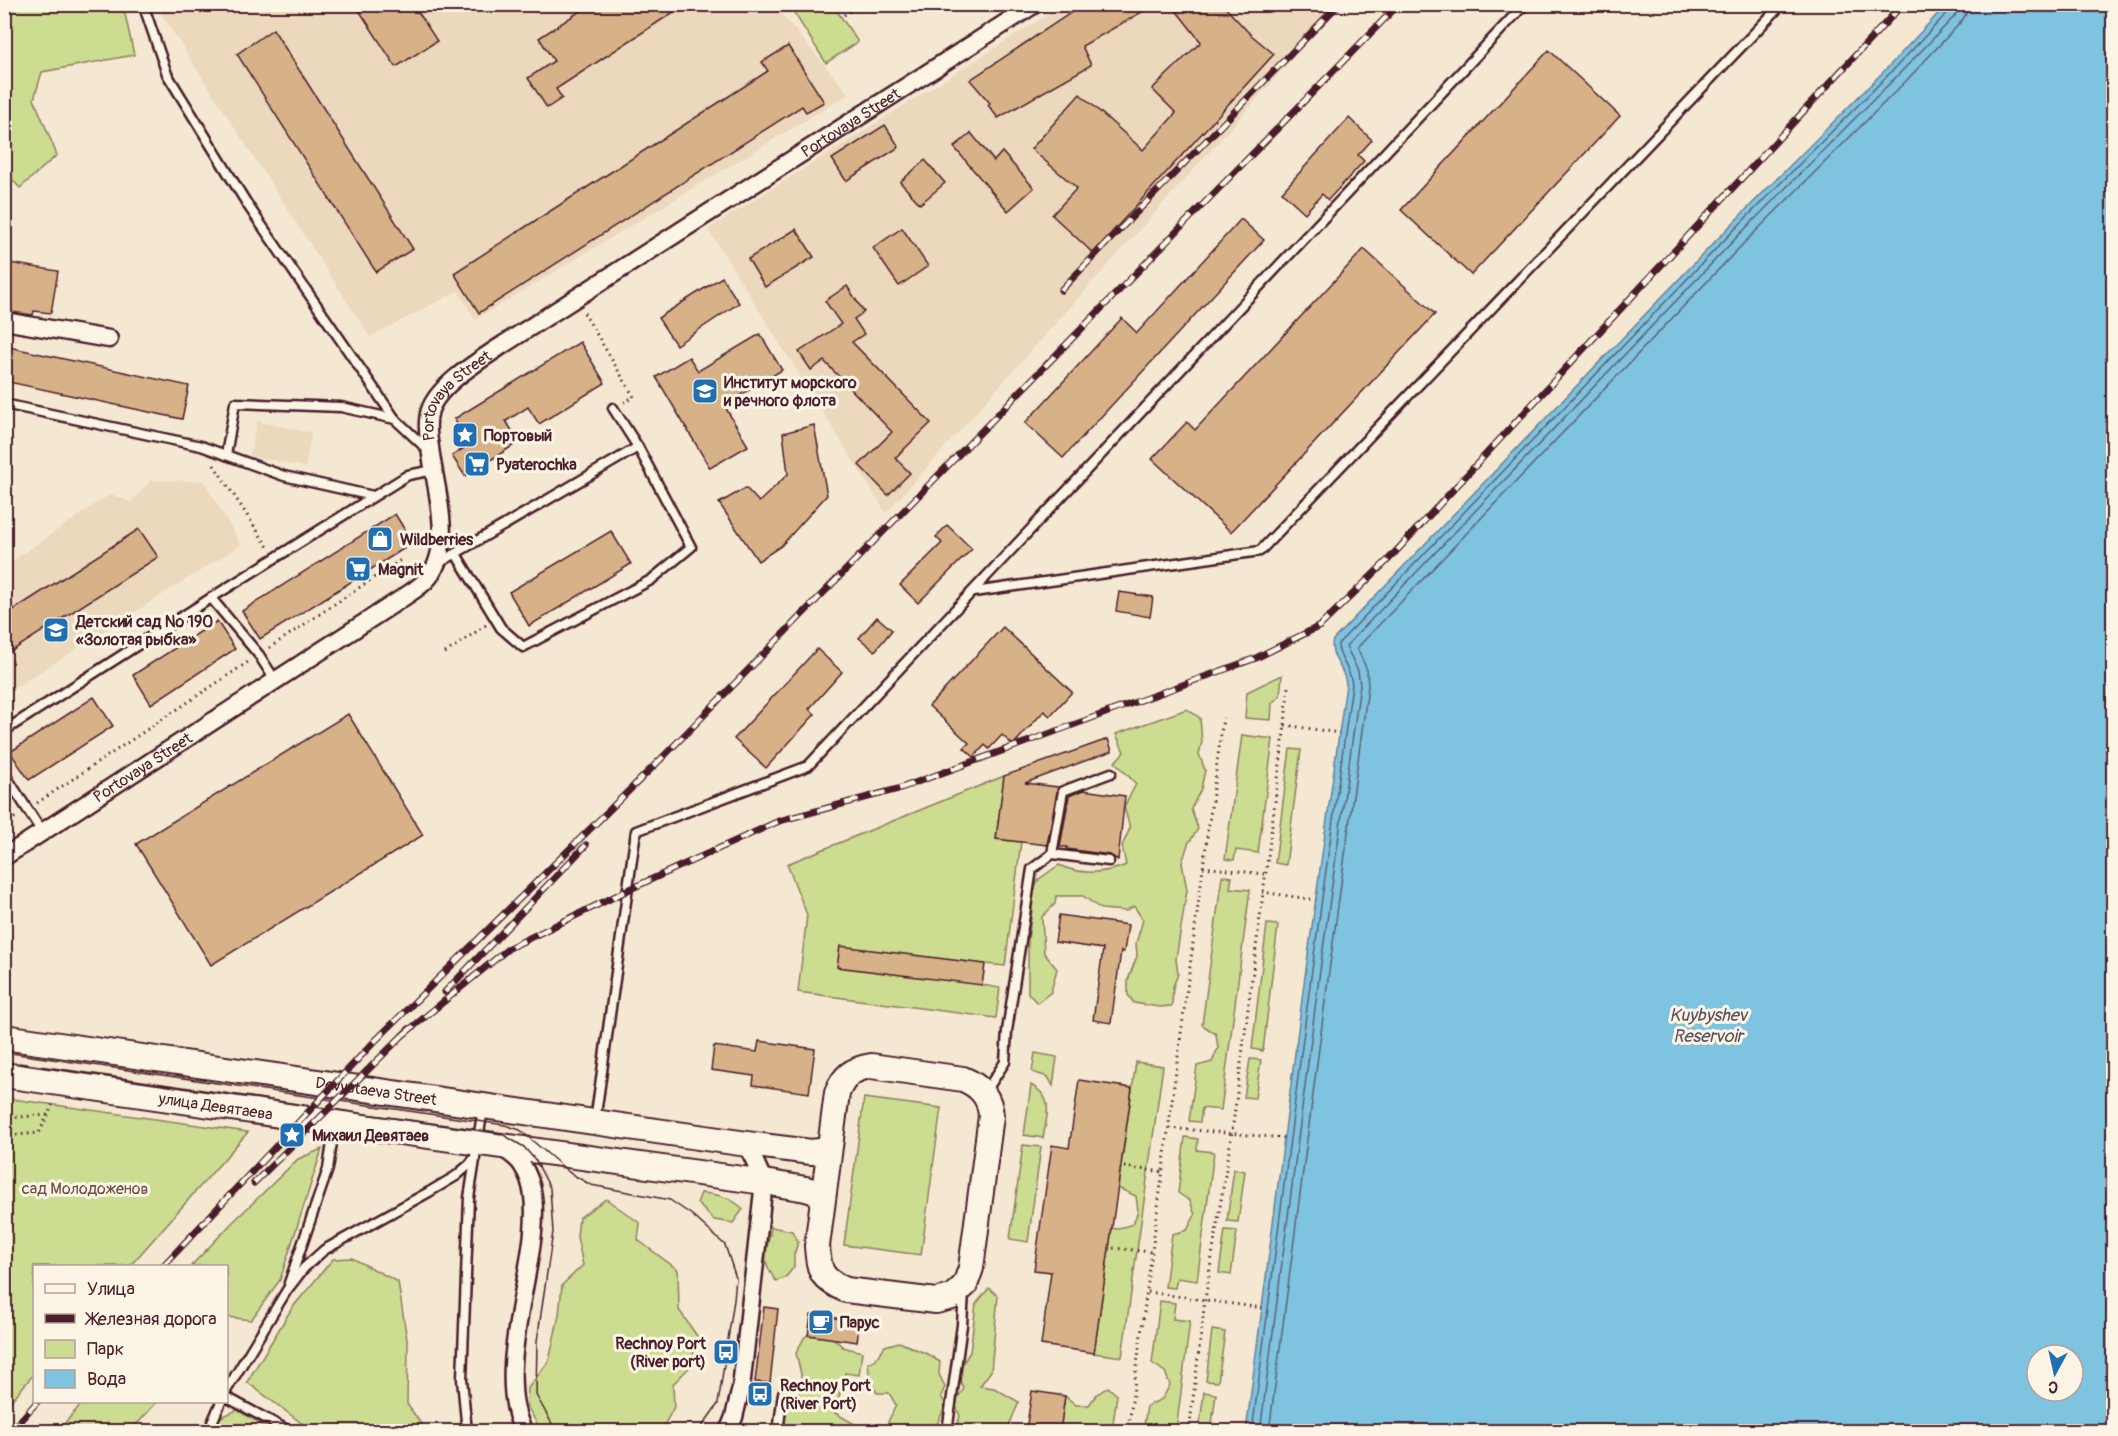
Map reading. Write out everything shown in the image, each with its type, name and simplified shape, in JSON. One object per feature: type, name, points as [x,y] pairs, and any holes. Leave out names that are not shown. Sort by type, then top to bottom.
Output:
[{"type":"street","name":"Portovaya Street","points":[[4,856],[418,587],[429,577],[437,564],[441,524],[430,453],[428,430],[430,411],[440,393],[476,363],[1035,4]]},
{"type":"street","points":[[4,321],[109,339]]},
{"type":"street","name":"Devyataeva Street","points":[[4,1037],[747,1144],[811,1152],[829,1150]]},
{"type":"street","points":[[871,1066],[963,1079],[976,1084],[984,1094],[990,1105],[991,1116],[971,1268],[965,1285],[952,1297],[936,1301],[846,1290],[823,1277],[817,1246],[837,1093],[842,1081],[857,1068],[871,1066]]},
{"type":"street","name":"улица Девятаева","points":[[4,1075],[335,1124],[484,1149],[764,1182],[823,1194]]},
{"type":"street","points":[[728,1431],[741,1388],[764,1182],[747,1144]]},
{"type":"street","points":[[484,1149],[522,1163],[533,1194],[535,1214],[532,1245],[513,1362],[512,1387],[516,1412],[524,1431]]},
{"type":"lane","points":[[143,4],[167,74],[249,207],[395,419],[430,453]]},
{"type":"lane","points":[[595,1122],[636,831],[808,766],[1525,4]]},
{"type":"lane","points":[[974,592],[1260,550],[1782,4]]},
{"type":"lane","points":[[226,455],[235,403],[341,407],[395,419]]},
{"type":"lane","points":[[4,404],[201,446],[284,476],[373,496]]},
{"type":"lane","points":[[456,554],[501,628],[524,647],[651,580],[691,547],[638,447],[613,408]]},
{"type":"lane","points":[[437,564],[638,447]]},
{"type":"lane","points":[[4,731],[373,496],[408,475],[434,470]]},
{"type":"lane","points":[[211,598],[259,654],[275,680]]},
{"type":"lane","points":[[984,1094],[1005,1062],[1007,1031],[1032,869],[1052,854],[1063,791],[1111,772]]},
{"type":"lane","points":[[4,773],[42,832]]},
{"type":"lane","points":[[1052,854],[1109,861]]},
{"type":"lane","points":[[467,1431],[462,1379],[469,1198],[484,1149],[483,1106]]},
{"type":"lane","points":[[287,1290],[328,1169],[335,1124]]},
{"type":"lane","points":[[228,1388],[287,1290],[304,1268],[324,1250],[456,1176],[484,1149]]},
{"type":"lane","points":[[946,1431],[962,1325],[965,1285]]},
{"type":"lane","points":[[778,1431],[783,1393]]},
{"type":"lane","points":[[228,1398],[291,1431]]},
{"type":"lane","points":[[208,1431],[220,1403]]},
{"type":"path","points":[[844,15],[861,4]]},
{"type":"path","points":[[584,313],[634,397],[613,408]]},
{"type":"path","points":[[201,446],[276,558]]},
{"type":"path","points":[[4,825],[402,559]]},
{"type":"path","points":[[446,653],[495,618]]},
{"type":"path","points":[[1190,1431],[1205,1300],[1232,1132],[1288,687]]},
{"type":"path","points":[[1128,1431],[1223,718]]},
{"type":"path","points":[[1285,725],[1339,733]]},
{"type":"path","points":[[1203,867],[1264,874]]},
{"type":"path","points":[[1262,892],[1316,900]]},
{"type":"path","points":[[4,1136],[39,1133],[57,1096]]},
{"type":"path","points":[[4,1118],[48,1115]]},
{"type":"path","points":[[1169,1128],[1284,1138]]},
{"type":"path","points":[[1124,1167],[1163,1172]]},
{"type":"path","points":[[1113,1248],[1152,1252]]},
{"type":"path","points":[[1147,1292],[1262,1308]]},
{"type":"shaded area","points":[[158,5],[774,5],[849,94],[475,320],[458,291],[370,337],[158,9]]},
{"type":"shaded area","points":[[1063,5],[1341,5],[886,513],[708,229]]},
{"type":"shaded area","points":[[257,421],[312,433],[305,467],[250,456]]},
{"type":"shaded area","name":"Детский сад № 190 «Золотая рыбка»","points":[[151,480],[204,481],[241,545],[5,694],[5,566],[110,494],[131,502]]},
{"type":"green space","points":[[5,4],[123,5],[134,55],[42,72],[34,99],[57,155],[20,188],[5,172]]},
{"type":"green space","points":[[796,4],[833,5],[858,42],[826,63],[791,8]]},
{"type":"green space","points":[[1282,675],[1280,696],[1272,703],[1271,720],[1245,718],[1247,692]]},
{"type":"green space","points":[[1187,709],[1200,718],[1202,742],[1199,754],[1205,770],[1201,789],[1191,809],[1198,829],[1188,844],[1182,863],[1187,890],[1176,959],[1178,974],[1173,987],[1172,1006],[1159,1007],[1134,1003],[1128,995],[1128,980],[1137,956],[1136,943],[1143,920],[1134,906],[1126,911],[1101,909],[1083,896],[1056,896],[1055,904],[1042,917],[1044,953],[1057,969],[1051,992],[1037,1003],[1028,993],[1028,939],[1032,910],[1031,895],[1039,879],[1059,865],[1083,872],[1092,872],[1126,865],[1122,846],[1130,828],[1124,807],[1136,784],[1115,762],[1124,752],[1116,734]]},
{"type":"green space","points":[[1242,735],[1273,739],[1258,853],[1236,850],[1234,860],[1225,859]]},
{"type":"green space","points":[[1290,749],[1301,750],[1286,865],[1275,863]]},
{"type":"green space","points":[[1004,776],[996,839],[1021,842],[1005,966],[985,964],[982,985],[1000,988],[996,1018],[798,992],[807,915],[787,864]]},
{"type":"green space","points":[[1222,876],[1232,877],[1230,888],[1250,890],[1221,1110],[1202,1108],[1200,1122],[1189,1121],[1197,1066],[1212,1062],[1218,1048],[1216,1034],[1202,1025]]},
{"type":"green space","points":[[1267,924],[1278,925],[1263,1051],[1252,1049]]},
{"type":"green space","points":[[1035,1053],[1057,1057],[1053,1086],[1048,1077],[1032,1072]]},
{"type":"green space","points":[[1250,1059],[1261,1060],[1255,1098],[1244,1097]]},
{"type":"green space","points":[[1136,1062],[1163,1066],[1122,1357],[1094,1353],[1112,1228],[1117,1229],[1133,1224],[1138,1211],[1136,1196],[1118,1188]]},
{"type":"green space","points":[[1031,1085],[1044,1096],[1048,1108],[1043,1138],[1024,1135]]},
{"type":"green space","name":"сад Молодоженов","points":[[5,1098],[248,1132],[131,1265],[33,1265],[33,1375],[5,1408]]},
{"type":"green space","points":[[864,1098],[941,1108],[921,1255],[844,1245]]},
{"type":"green space","points":[[1185,1137],[1198,1139],[1197,1150],[1214,1152],[1197,1281],[1177,1278],[1175,1288],[1165,1287],[1172,1234],[1187,1230],[1195,1215],[1190,1201],[1178,1193]]},
{"type":"green space","points":[[1023,1145],[1041,1147],[1028,1242],[1010,1239]]},
{"type":"green space","points":[[322,1149],[280,1280],[251,1320],[228,1317],[228,1265],[192,1265],[298,1159]]},
{"type":"green space","points":[[1234,1169],[1245,1171],[1238,1222],[1227,1221]]},
{"type":"green space","points":[[701,1193],[724,1197],[743,1209],[733,1223],[714,1220],[697,1203]]},
{"type":"green space","points":[[606,1199],[640,1223],[638,1240],[678,1270],[679,1310],[697,1336],[691,1366],[673,1384],[674,1407],[661,1431],[544,1431],[539,1427],[527,1406],[528,1388],[549,1361],[559,1315],[562,1285],[583,1265],[577,1237],[579,1218]]},
{"type":"green space","points":[[771,1227],[792,1231],[798,1242],[794,1255],[794,1267],[785,1278],[776,1281],[770,1273],[766,1260]]},
{"type":"green space","points":[[1225,1230],[1237,1231],[1231,1275],[1219,1273]]},
{"type":"green space","points":[[352,1258],[398,1282],[408,1346],[407,1404],[426,1431],[312,1431],[247,1382],[292,1308],[333,1259]]},
{"type":"green space","points":[[989,1288],[998,1296],[991,1371],[980,1386],[994,1388],[1019,1402],[1006,1432],[955,1431],[960,1416],[954,1402],[964,1389],[956,1374],[970,1352],[976,1304]]},
{"type":"green space","points":[[1160,1301],[1175,1303],[1173,1319],[1190,1321],[1176,1431],[1143,1431],[1147,1406],[1162,1399],[1170,1385],[1165,1372],[1152,1363]]},
{"type":"green space","points":[[817,1327],[843,1347],[862,1352],[859,1375],[845,1373],[835,1413],[855,1424],[853,1431],[785,1431],[787,1408],[801,1391],[801,1374],[796,1353],[804,1338]]},
{"type":"green space","points":[[1212,1330],[1225,1332],[1218,1382],[1206,1381]]},
{"type":"green space","points":[[899,1342],[940,1362],[939,1374],[945,1387],[941,1396],[946,1405],[937,1424],[938,1431],[887,1431],[888,1422],[896,1405],[889,1393],[877,1393],[870,1382],[868,1363],[875,1360],[885,1346]]},
{"type":"green space","points":[[1108,1387],[1117,1395],[1112,1431],[1060,1431],[1065,1396],[1076,1405],[1089,1405],[1096,1395]]},
{"type":"green space","points":[[1204,1392],[1216,1394],[1211,1431],[1199,1431]]},
{"type":"green space","points":[[82,1403],[156,1403],[138,1423],[126,1431],[58,1431]]},
{"type":"green space","points":[[237,1410],[270,1431],[214,1431],[219,1418]]},
{"type":"water","name":"Kuybyshev Reservoir","points":[[1947,4],[2113,5],[2113,1431],[1246,1431],[1305,976],[1346,684],[1333,651],[1333,640],[1728,228],[1890,65]]},
{"type":"building","points":[[355,4],[413,4],[437,41],[396,67]]},
{"type":"building","points":[[591,4],[686,4],[556,89],[562,98],[547,108],[528,78],[554,61],[539,38]]},
{"type":"building","points":[[1084,4],[1156,4],[1082,46],[1091,65],[998,118],[988,105],[990,103],[970,80]]},
{"type":"building","points":[[1171,4],[1222,4],[1250,34],[1274,54],[1093,253],[1052,215],[1077,188],[1031,149],[1080,94],[1143,150],[1176,113],[1152,89],[1201,42]]},
{"type":"building","points":[[273,29],[413,249],[376,272],[237,54]]},
{"type":"building","points":[[788,46],[824,102],[806,112],[802,106],[479,313],[454,273],[768,71],[762,62]]},
{"type":"building","points":[[1549,50],[1620,116],[1471,275],[1401,210]]},
{"type":"building","points":[[1349,118],[1372,140],[1358,155],[1364,161],[1328,200],[1322,194],[1305,213],[1282,192]]},
{"type":"building","points":[[885,125],[899,147],[846,181],[832,159]]},
{"type":"building","points":[[971,133],[994,161],[1002,152],[1034,188],[1008,211],[954,147]]},
{"type":"building","points":[[925,160],[945,183],[920,204],[900,182]]},
{"type":"building","points":[[1241,219],[1264,240],[1063,458],[1025,423],[1122,318],[1137,333]]},
{"type":"building","points":[[902,228],[928,266],[899,286],[873,248]]},
{"type":"building","points":[[796,229],[814,257],[765,287],[748,259]]},
{"type":"building","points":[[1364,249],[1435,314],[1231,532],[1152,459],[1187,422],[1195,430]]},
{"type":"building","points":[[4,262],[58,271],[51,313],[34,311],[33,315],[4,311]]},
{"type":"building","points":[[722,277],[739,303],[676,345],[658,318]]},
{"type":"building","points":[[847,286],[864,312],[854,319],[864,334],[852,342],[931,423],[895,458],[910,473],[888,495],[859,465],[892,432],[824,361],[811,370],[799,352],[841,324],[825,301]]},
{"type":"building","name":"Институт морского и речного флота","points":[[760,334],[782,370],[724,405],[748,446],[710,468],[656,377],[689,357],[698,371]]},
{"type":"building","points":[[580,342],[605,383],[539,424],[528,407],[506,421],[519,442],[465,476],[452,456],[470,444],[454,419]]},
{"type":"building","points":[[4,346],[189,386],[182,419],[4,381]]},
{"type":"building","points":[[814,425],[827,495],[781,546],[758,561],[719,503],[746,488],[759,502],[788,474],[783,433]]},
{"type":"building","points":[[395,514],[413,543],[260,639],[242,611]]},
{"type":"building","points":[[947,525],[972,549],[918,603],[900,585],[942,543],[936,537]]},
{"type":"building","points":[[139,529],[158,557],[4,656],[4,616]]},
{"type":"building","points":[[611,531],[631,564],[529,626],[509,592]]},
{"type":"building","points":[[1119,592],[1153,597],[1150,617],[1116,611]]},
{"type":"building","points":[[877,617],[892,630],[875,651],[859,638]]},
{"type":"building","points":[[217,621],[235,649],[151,704],[133,675]]},
{"type":"building","points":[[1003,627],[1072,692],[1050,716],[1044,711],[1013,745],[1002,735],[989,749],[985,745],[974,757],[964,748],[969,743],[929,706]]},
{"type":"building","points":[[817,649],[842,672],[809,709],[815,714],[766,768],[734,739]]},
{"type":"building","points":[[94,697],[113,726],[29,780],[10,752]]},
{"type":"building","points":[[348,714],[423,835],[211,965],[136,844]]},
{"type":"building","points":[[1108,739],[1112,751],[1025,783],[1058,787],[1047,845],[996,839],[1004,776]]},
{"type":"building","points":[[1083,790],[1125,796],[1118,860],[1110,855],[1060,847],[1069,796]]},
{"type":"building","points":[[1059,915],[1128,925],[1124,952],[1121,951],[1111,1023],[1093,1020],[1103,949],[1055,942]]},
{"type":"building","points":[[840,946],[985,964],[982,985],[837,967]]},
{"type":"building","points":[[759,1041],[815,1049],[809,1093],[753,1085],[754,1076],[711,1070],[714,1046],[757,1052]]},
{"type":"building","points":[[1079,1080],[1132,1088],[1094,1353],[1041,1345],[1051,1272],[1034,1270],[1052,1145],[1069,1148]]},
{"type":"building","points":[[764,1307],[778,1309],[770,1383],[755,1382]]},
{"type":"building","points":[[811,1315],[860,1321],[857,1342],[808,1335]]},
{"type":"building","points":[[1032,1391],[1065,1396],[1060,1431],[1026,1431]]},
{"type":"tram line","points":[[4,1052],[505,1125],[520,1130],[570,1173],[591,1185],[670,1200],[692,1215],[725,1245],[736,1278],[718,1404],[698,1432]]},
{"type":"tram line","points":[[19,1063],[502,1134],[524,1147],[536,1161],[550,1188],[553,1232],[537,1341],[536,1395],[555,1429],[560,1432]]},
{"type":"railway","points":[[1061,290],[1339,4]]},
{"type":"railway","points":[[164,1265],[374,1042],[662,758],[1399,4]]},
{"type":"railway","points":[[403,1035],[509,948],[628,890],[779,821],[898,789],[1256,658],[1320,626],[1388,560],[1903,4]]},
{"type":"railway","points":[[445,992],[586,845]]},
{"type":"railway","points":[[254,1183],[409,1029]]},
{"type":"railway","points":[[10,1432],[36,1403]]},
{"type":"place","name":"Институт морского и речного флота","points":[[705,391]]},
{"type":"place","name":"Портовый","points":[[465,435]]},
{"type":"place","name":"Pyaterochka","points":[[477,464]]},
{"type":"place","name":"Wildberries","points":[[380,539]]},
{"type":"place","name":"Magnit","points":[[358,569]]},
{"type":"place","name":"Детский сад № 190 «Золотая рыбка»","points":[[56,630]]},
{"type":"place","name":"Михаил Девятаев","points":[[292,1135]]},
{"type":"place","name":"Парус","points":[[821,1322]]},
{"type":"place","name":"Rechnoy Port (River port)","points":[[726,1352]]},
{"type":"place","name":"Rechnoy Port (River Port)","points":[[760,1394]]}]
